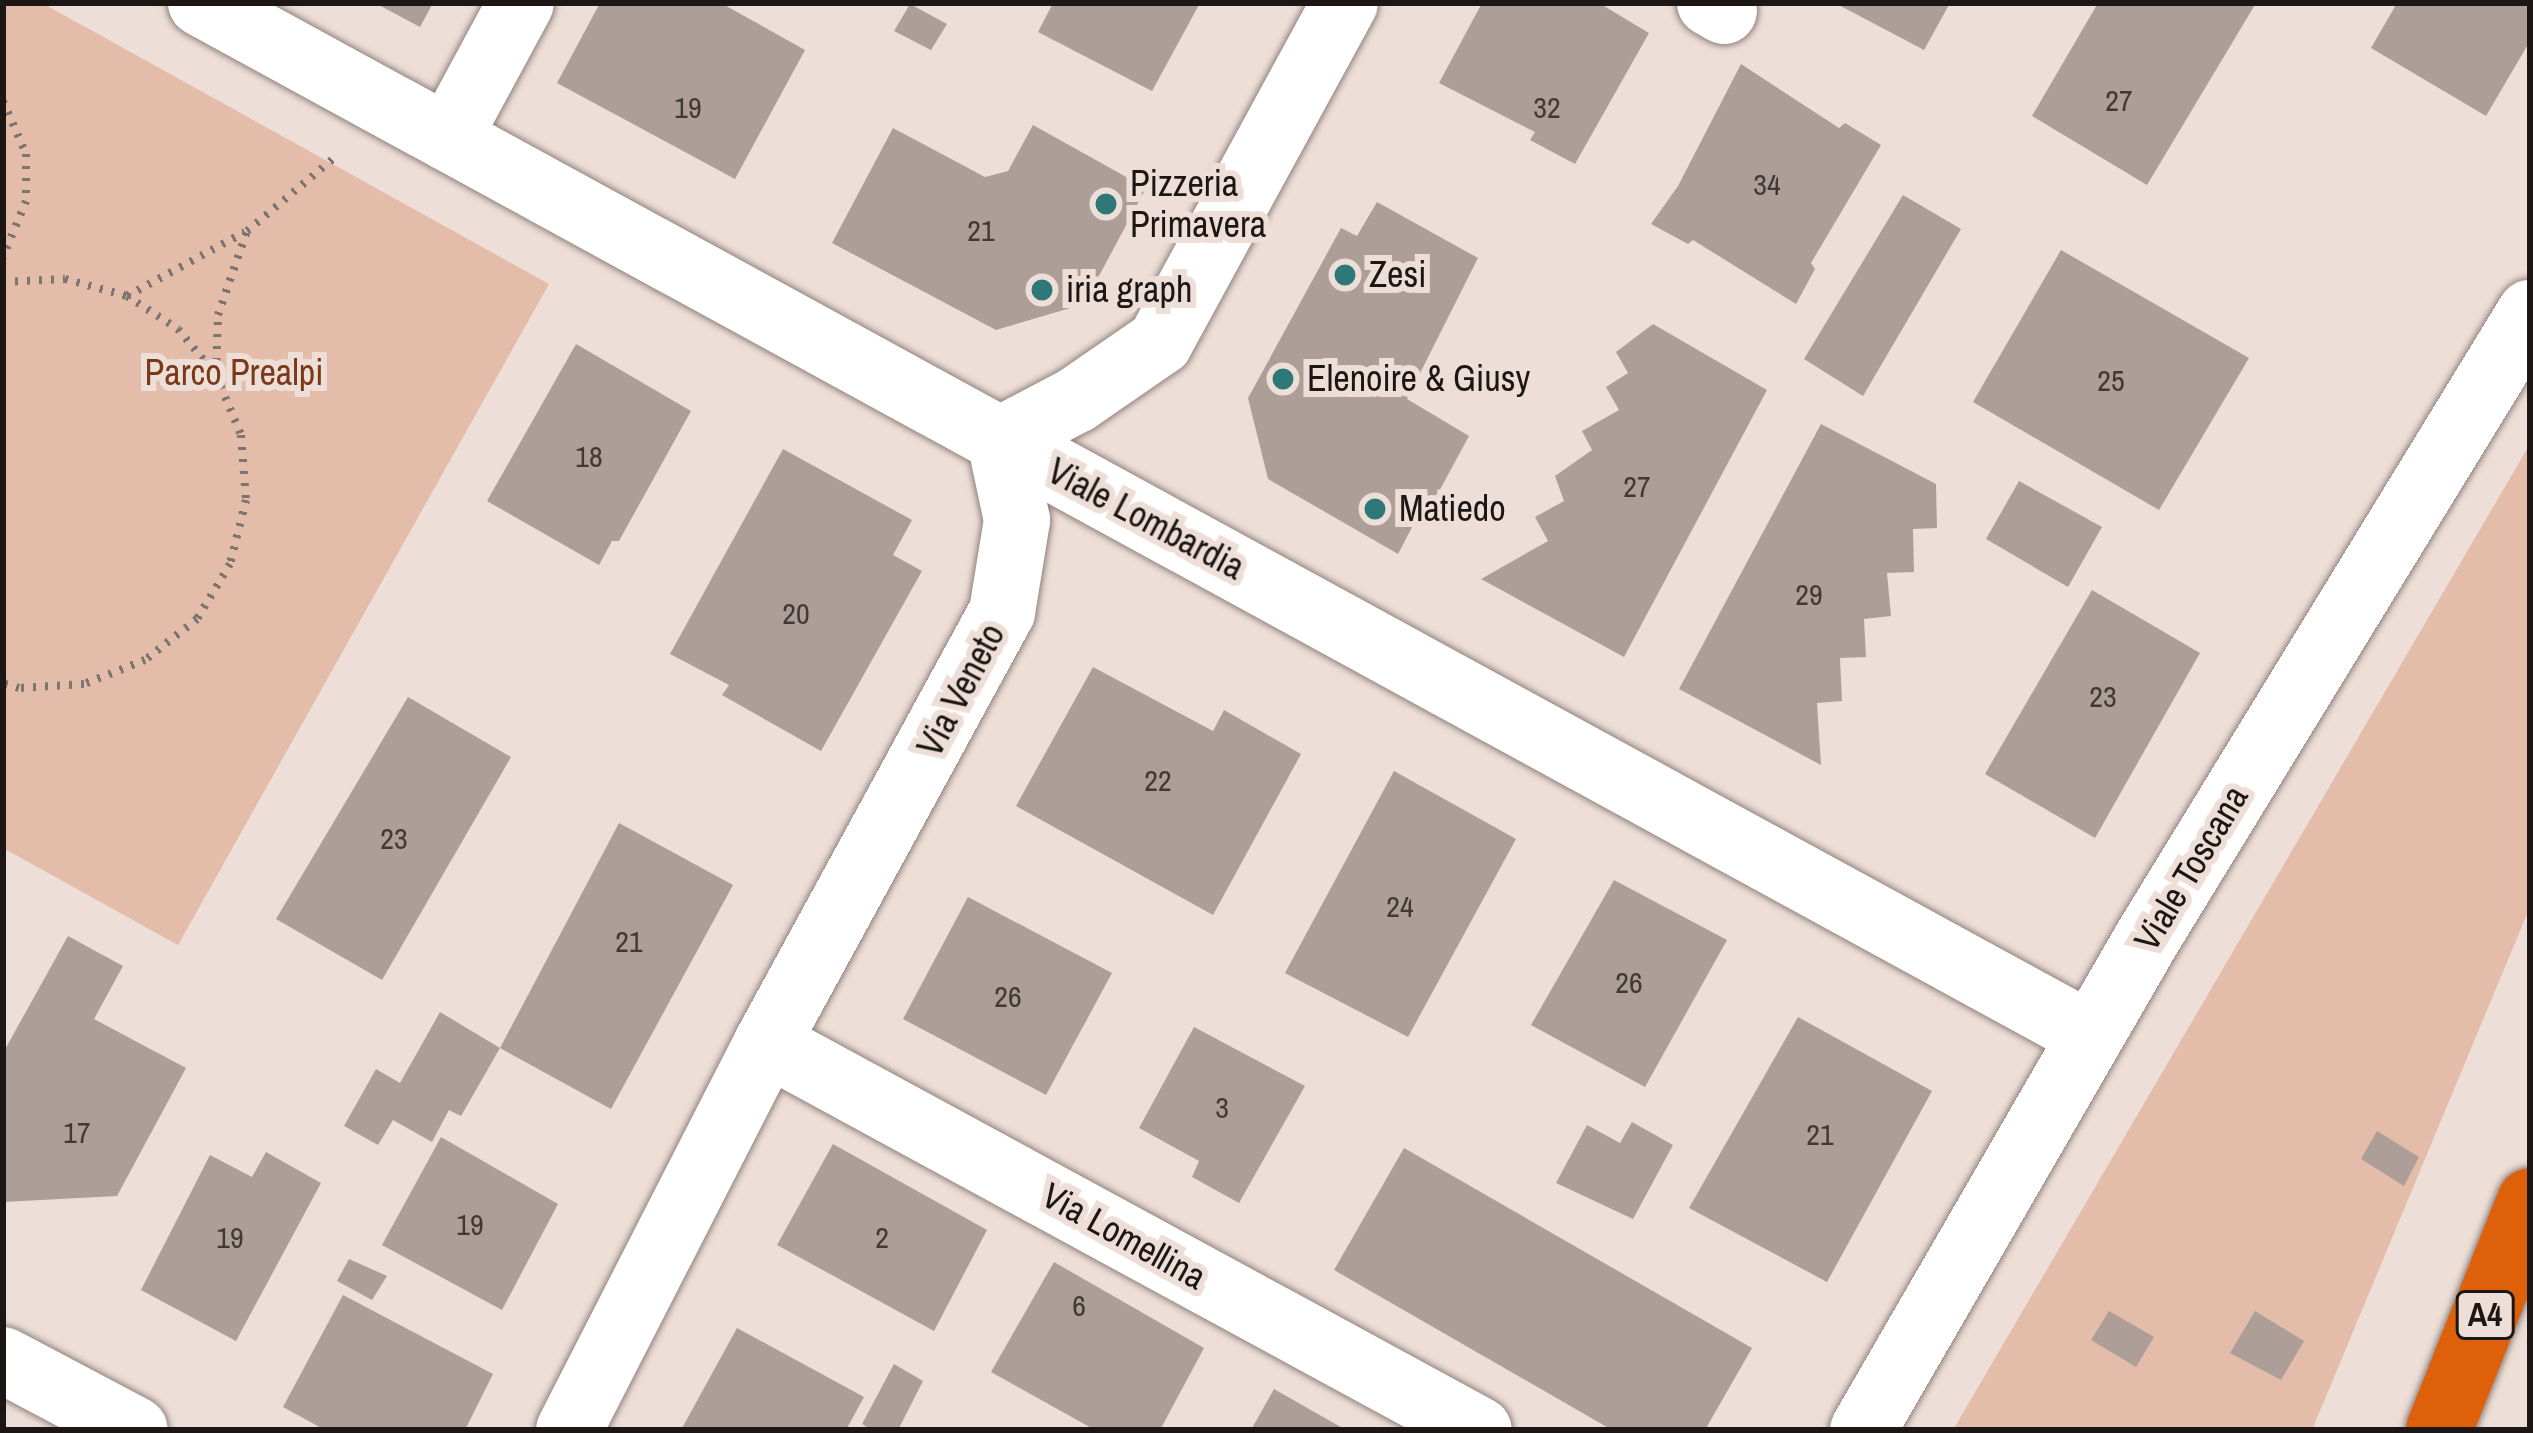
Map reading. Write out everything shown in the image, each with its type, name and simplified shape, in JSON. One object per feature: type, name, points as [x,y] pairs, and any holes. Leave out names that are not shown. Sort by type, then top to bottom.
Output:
[{"type":"highway","name":"A4","points":[[2439,1430],[2530,1201]]},
{"type":"street","name":"Viale Lombardia","points":[[201,3],[2090,1035]]},
{"type":"street","points":[[448,138],[520,3]]},
{"type":"street","points":[[1000,440],[1076,400],[1160,342],[1345,3]]},
{"type":"street","name":"Viale Toscana","points":[[1863,1430],[2090,1035],[2530,313]]},
{"type":"street","name":"Via Veneto","points":[[569,1430],[767,1043],[1002,612],[1017,520],[1000,440]]},
{"type":"street","name":"Via Lomellina","points":[[767,1043],[1479,1430]]},
{"type":"street","points":[[3,1360],[135,1430]]},
{"type":"path","points":[[127,296],[247,231],[330,163],[379,100]]},
{"type":"path","points":[[3,101],[26,154],[26,201],[3,257]]},
{"type":"path","points":[[216,375],[218,315],[247,231]]},
{"type":"path","points":[[3,282],[65,279],[127,296],[178,329],[216,375],[241,435],[246,500],[230,564],[196,619],[145,660],[84,684],[19,688],[3,683]]},
{"type":"green space","name":"Parco Prealpi","points":[[3,3],[42,3],[549,284],[178,945],[3,848]]},
{"type":"green space","points":[[2530,444],[2530,907],[2312,1430],[1953,1430]]},
{"type":"building","points":[[375,3],[433,3],[420,27]]},
{"type":"building","points":[[600,3],[721,3],[805,50],[735,179],[557,83]]},
{"type":"building","points":[[1053,3],[1200,3],[1152,91],[1038,32]]},
{"type":"building","points":[[1482,3],[1599,3],[1649,33],[1575,164],[1530,140],[1535,132],[1439,83]]},
{"type":"building","points":[[1835,3],[1950,3],[1924,50]]},
{"type":"building","points":[[2098,3],[2256,3],[2147,185],[2032,116]]},
{"type":"building","points":[[2397,3],[2530,3],[2530,41],[2486,116],[2371,48]]},
{"type":"building","points":[[910,4],[947,24],[931,50],[894,31]]},
{"type":"building","points":[[1741,64],[1839,128],[1845,123],[1881,145],[1811,263],[1815,269],[1796,304],[1693,240],[1688,244],[1651,224],[1678,186]]},
{"type":"building","points":[[1033,125],[1146,188],[1084,304],[996,330],[832,243],[893,128],[985,177],[1008,171]]},
{"type":"building","points":[[1903,195],[1961,229],[1863,396],[1804,359]]},
{"type":"building","points":[[1377,202],[1478,258],[1407,399],[1469,436],[1436,497],[1428,497],[1398,554],[1268,479],[1248,398],[1341,228],[1357,236]]},
{"type":"building","points":[[2061,250],[2249,358],[2159,510],[1973,402]]},
{"type":"building","points":[[1653,324],[1767,390],[1624,657],[1481,579],[1548,541],[1535,517],[1564,501],[1555,476],[1592,450],[1582,431],[1619,410],[1606,387],[1628,373],[1616,352]]},
{"type":"building","points":[[576,344],[691,411],[619,541],[612,541],[599,565],[487,501]]},
{"type":"building","points":[[1821,424],[1936,484],[1937,528],[1913,529],[1914,572],[1887,573],[1891,616],[1864,619],[1866,657],[1840,658],[1842,701],[1817,703],[1821,765],[1679,689]]},
{"type":"building","points":[[783,449],[912,520],[893,555],[922,571],[821,751],[722,695],[729,685],[670,654]]},
{"type":"building","points":[[2019,481],[2102,527],[2068,587],[1986,539]]},
{"type":"building","points":[[2092,590],[2200,653],[2095,838],[1985,774]]},
{"type":"building","points":[[1093,667],[1213,731],[1224,710],[1301,754],[1213,915],[1016,806]]},
{"type":"building","points":[[408,697],[511,757],[382,980],[276,919]]},
{"type":"building","points":[[1394,771],[1516,839],[1408,1037],[1285,973]]},
{"type":"building","points":[[619,823],[733,885],[611,1109],[500,1048]]},
{"type":"building","points":[[1614,880],[1727,940],[1645,1087],[1531,1025]]},
{"type":"building","points":[[968,897],[1112,973],[1046,1095],[903,1019]]},
{"type":"building","points":[[68,936],[123,966],[94,1019],[186,1068],[117,1196],[3,1202],[3,1053]]},
{"type":"building","points":[[440,1012],[500,1048],[461,1116],[449,1110],[432,1142],[393,1120],[378,1145],[344,1126],[376,1069],[400,1083]]},
{"type":"building","points":[[1798,1017],[1932,1091],[1827,1282],[1689,1208]]},
{"type":"building","points":[[1194,1027],[1305,1086],[1239,1203],[1192,1177],[1199,1161],[1139,1128]]},
{"type":"building","points":[[1632,1122],[1673,1145],[1633,1219],[1556,1183],[1587,1125],[1620,1143]]},
{"type":"building","points":[[2377,1131],[2419,1157],[2404,1186],[2361,1159]]},
{"type":"building","points":[[441,1137],[558,1204],[502,1310],[382,1245]]},
{"type":"building","points":[[833,1144],[987,1230],[934,1331],[777,1245]]},
{"type":"building","points":[[1404,1148],[1752,1348],[1705,1430],[1612,1430],[1334,1270]]},
{"type":"building","points":[[266,1152],[321,1183],[236,1341],[141,1290],[210,1155],[252,1177]]},
{"type":"building","points":[[349,1259],[387,1276],[372,1300],[337,1281]]},
{"type":"building","points":[[1054,1262],[1204,1348],[1160,1430],[1095,1430],[991,1372]]},
{"type":"building","points":[[343,1295],[493,1374],[465,1430],[325,1430],[283,1407]]},
{"type":"building","points":[[2109,1311],[2154,1337],[2136,1367],[2091,1340]]},
{"type":"building","points":[[2255,1311],[2304,1341],[2281,1380],[2230,1353]]},
{"type":"building","points":[[737,1328],[864,1397],[846,1430],[681,1430]]},
{"type":"building","points":[[894,1364],[923,1381],[898,1430],[872,1430],[862,1424]]},
{"type":"building","points":[[1274,1389],[1346,1430],[1251,1430]]},
{"type":"place","name":"Pizzeria Primavera","points":[[1106,204]]},
{"type":"place","name":"Zesi","points":[[1345,275]]},
{"type":"place","name":"iria graph","points":[[1042,290]]},
{"type":"place","name":"Elenoire & Giusy","points":[[1283,379]]},
{"type":"place","name":"Matiedo","points":[[1375,509]]}]
